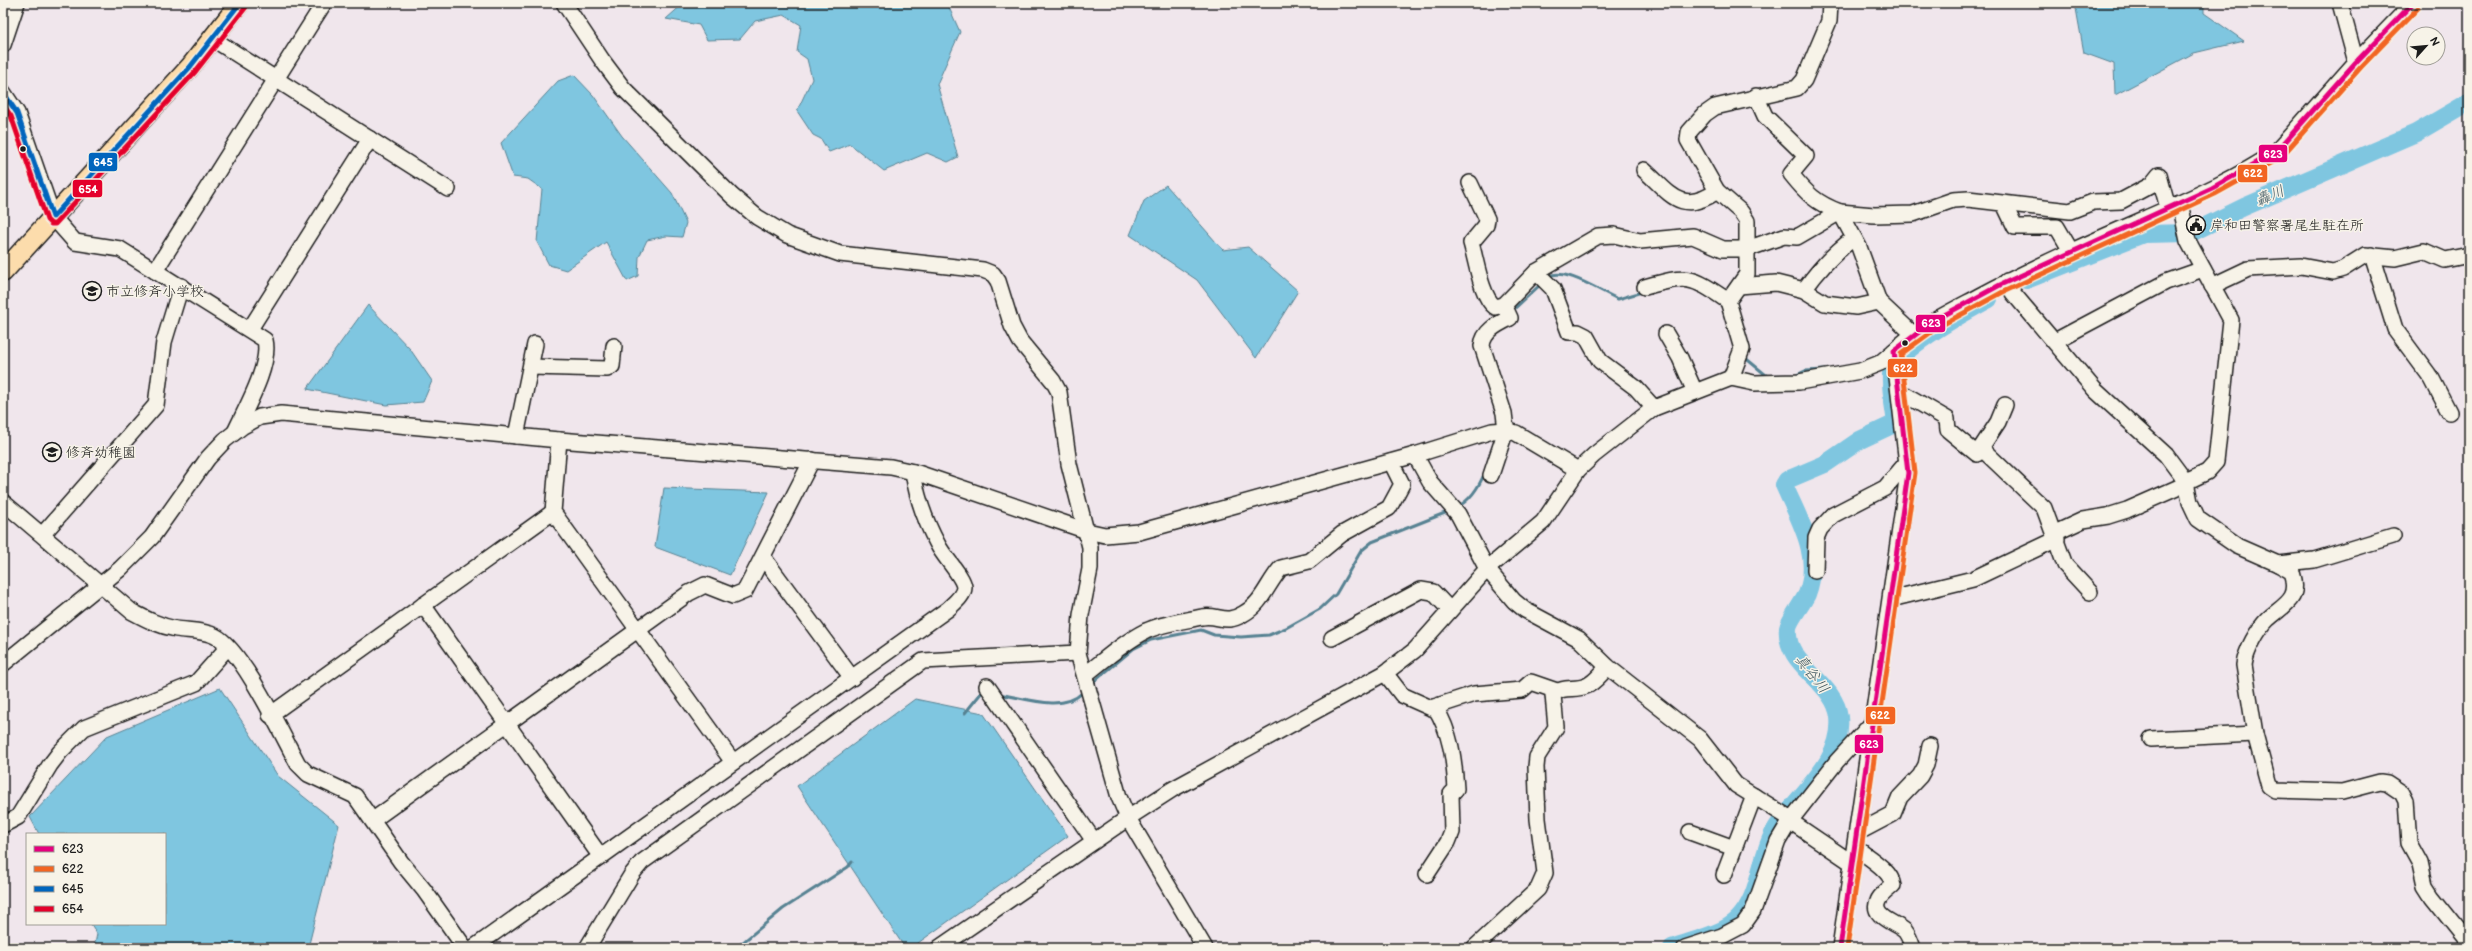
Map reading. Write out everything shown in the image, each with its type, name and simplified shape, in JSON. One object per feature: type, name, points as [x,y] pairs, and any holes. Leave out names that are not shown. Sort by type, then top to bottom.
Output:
[{"type":"main road","points":[[3,272],[213,39],[240,3]]},
{"type":"street","points":[[3,45],[17,3]]},
{"type":"street","points":[[155,270],[324,3]]},
{"type":"street","points":[[564,3],[602,60],[623,88],[732,196],[757,216],[787,235],[840,254],[983,270],[993,274],[1003,291],[1012,326],[1020,341],[1053,381],[1059,392],[1069,464],[1087,531],[1090,569],[1081,615],[1078,653],[1119,797],[1128,818],[1205,948]]},
{"type":"street","points":[[1728,301],[1747,274],[1747,221],[1741,212],[1717,191],[1688,140],[1689,132],[1705,114],[1715,106],[1797,88],[1804,80],[1829,21],[1830,3]]},
{"type":"street","points":[[2340,3],[2356,62]]},
{"type":"street","points":[[1840,948],[1908,473],[1895,360],[1912,334],[2007,281],[2174,206],[2256,165],[2276,152],[2356,62],[2414,3]]},
{"type":"street","points":[[213,39],[448,189]]},
{"type":"street","points":[[3,92],[17,113],[53,217],[75,242],[120,249],[250,329],[265,340],[267,347],[257,386],[235,432]]},
{"type":"street","points":[[1756,96],[1765,116],[1806,156],[1791,174],[1807,194],[1821,205],[1840,212],[1874,215],[1913,214],[1953,200],[1968,199],[2070,212],[2093,202],[2121,200],[2151,185],[2159,175],[2174,206],[2188,241],[2230,320],[2216,462],[2207,472],[2127,510],[2108,516],[2083,520],[2056,536],[1973,579],[1890,599]]},
{"type":"street","points":[[250,329],[370,140]]},
{"type":"street","points":[[1644,170],[1663,190],[1679,201],[1696,202],[1717,191]]},
{"type":"street","points":[[1470,183],[1487,219],[1486,225],[1471,242],[1490,303],[1495,307],[1504,305],[1536,272],[1598,236],[1620,235],[1640,241],[1693,236],[1723,248],[1747,249],[1784,236],[1797,237],[1840,212]]},
{"type":"street","points":[[2004,204],[2015,227],[2057,227],[2071,251]]},
{"type":"street","points":[[1840,212],[1854,238],[1879,302],[1912,334]]},
{"type":"street","points":[[1804,290],[1821,266],[1837,250],[1854,238]]},
{"type":"street","points":[[2212,286],[2248,269],[2301,266],[2333,272],[2343,269],[2365,255],[2395,258],[2424,251],[2445,260],[2469,256]]},
{"type":"street","points":[[2372,255],[2395,329],[2432,379],[2449,412]]},
{"type":"street","points":[[2055,341],[2166,282],[2203,269]]},
{"type":"street","points":[[1536,272],[1553,289],[1569,332],[1578,332],[1586,336],[1600,361],[1636,388],[1654,408]]},
{"type":"street","points":[[1644,287],[1677,278],[1690,278],[1728,301],[1742,349],[1731,378]]},
{"type":"street","points":[[2007,281],[2012,293],[2055,341],[2095,390],[2166,455],[2186,483],[2190,502],[2198,519],[2237,546],[2278,564],[2292,572],[2294,589],[2292,599],[2267,620],[2246,654],[2244,665],[2254,734],[2264,775],[2269,786],[2275,790],[2342,792],[2380,782],[2387,783],[2402,793],[2406,801],[2409,843],[2420,863],[2425,886],[2469,943]]},
{"type":"street","points":[[1739,286],[1776,283],[1804,290],[1825,303],[1856,307],[1879,302]]},
{"type":"street","points":[[43,534],[156,405],[164,342],[181,286]]},
{"type":"street","points":[[1491,475],[1506,430],[1504,414],[1482,346],[1482,340],[1488,333],[1510,318],[1504,305]]},
{"type":"street","points":[[1666,334],[1680,358],[1695,392]]},
{"type":"street","points":[[516,436],[535,344]]},
{"type":"street","points":[[531,367],[607,369],[612,366],[614,346]]},
{"type":"street","points":[[938,948],[1094,841],[1173,789],[1385,673],[1415,650],[1487,569],[1543,522],[1578,470],[1594,454],[1654,408],[1731,378],[1754,383],[1799,382],[1828,378],[1860,371],[1880,363],[1895,360]]},
{"type":"street","points":[[1899,392],[1947,419],[1948,430],[1977,454],[2006,405]]},
{"type":"street","points":[[3,664],[102,585],[152,537],[208,458],[235,432],[260,417],[281,414],[559,440],[891,467],[913,472],[1087,531],[1105,535],[1139,532],[1391,462],[1492,431],[1506,430],[1530,439],[1578,470]]},
{"type":"street","points":[[559,440],[553,512],[639,629],[733,762]]},
{"type":"street","points":[[1981,448],[2044,508],[2056,536],[2065,565],[2090,592]]},
{"type":"street","points":[[1415,455],[1430,482],[1458,514],[1487,569],[1520,605],[1579,640],[1608,666],[1700,739],[1736,785],[1852,863]]},
{"type":"street","points":[[373,820],[699,587],[705,586],[733,596],[745,591],[812,460]]},
{"type":"street","points":[[1084,675],[1128,641],[1162,625],[1208,616],[1225,621],[1234,619],[1250,610],[1257,605],[1281,568],[1309,561],[1342,534],[1389,508],[1402,484],[1391,462]]},
{"type":"street","points":[[1815,571],[1816,538],[1820,529],[1833,516],[1885,488],[1907,462]]},
{"type":"street","points":[[473,948],[948,609],[958,599],[964,589],[963,583],[939,547],[925,520],[917,495],[913,472]]},
{"type":"street","points":[[3,502],[43,534],[131,611],[154,623],[176,629],[204,632],[217,636],[228,647],[243,667],[298,764],[308,774],[355,796],[401,862],[424,890],[465,948]]},
{"type":"street","points":[[270,715],[553,512]]},
{"type":"street","points":[[2278,564],[2314,560],[2393,536]]},
{"type":"street","points":[[763,557],[852,678]]},
{"type":"street","points":[[1332,638],[1421,590],[1433,592],[1450,610]]},
{"type":"street","points":[[423,605],[601,856]]},
{"type":"street","points":[[3,825],[18,817],[57,756],[84,728],[196,683],[228,647]]},
{"type":"street","points":[[588,948],[632,874],[642,862],[923,661],[1078,653]]},
{"type":"street","points":[[1385,673],[1402,695],[1431,708],[1474,694],[1522,690],[1531,682],[1557,691],[1591,684],[1608,666]]},
{"type":"street","points":[[988,686],[1094,841]]},
{"type":"street","points":[[1474,948],[1538,889],[1543,882],[1545,873],[1538,819],[1536,767],[1537,757],[1556,727],[1553,695],[1557,691]]},
{"type":"street","points":[[1427,874],[1448,842],[1452,832],[1452,794],[1456,789],[1449,738],[1444,722],[1435,707]]},
{"type":"street","points":[[1685,948],[1722,936],[1743,925],[1754,911],[1778,841],[1790,820],[1837,761],[1873,722]]},
{"type":"street","points":[[2151,739],[2254,734]]},
{"type":"street","points":[[1856,840],[1893,814],[1900,797],[1920,776],[1926,764],[1930,746]]},
{"type":"street","points":[[1724,875],[1754,796]]},
{"type":"street","points":[[1690,832],[1734,848]]},
{"type":"street","points":[[1856,840],[1874,863],[1884,868],[1892,878],[1893,885],[1878,900],[1876,907],[1879,914],[1904,930],[1913,948]]},
{"type":"water","points":[[684,3],[947,3],[960,32],[937,84],[958,157],[948,162],[927,153],[884,171],[850,144],[829,152],[821,139],[813,135],[797,111],[812,79],[807,59],[797,52],[801,25],[784,15],[755,21],[740,39],[707,40],[699,25],[666,19]]},
{"type":"water","points":[[2075,3],[2204,3],[2204,13],[2244,41],[2194,53],[2115,95],[2114,64],[2084,53]]},
{"type":"water","points":[[574,75],[593,95],[622,136],[672,193],[686,223],[682,237],[666,236],[647,240],[639,257],[638,276],[627,281],[606,242],[566,270],[549,265],[537,242],[542,189],[528,179],[513,177],[501,143],[558,81]]},
{"type":"water","points":[[1166,185],[1223,250],[1248,247],[1298,291],[1256,358],[1197,280],[1130,235],[1144,201]]},
{"type":"water","points":[[368,305],[410,349],[432,381],[423,402],[386,405],[307,389]]},
{"type":"water","points":[[664,488],[769,492],[730,575],[655,547]]},
{"type":"water","points":[[220,688],[278,776],[339,825],[308,948],[94,948],[97,934],[92,925],[166,925],[166,833],[38,833],[30,817],[107,736]]},
{"type":"water","points":[[915,699],[983,713],[1068,836],[911,948],[905,948],[797,786]]},
{"type":"waterway","name":"轟川","points":[[2026,280],[2143,234],[2191,233],[2244,207],[2416,133],[2469,102]]},
{"type":"waterway","points":[[1548,277],[1555,274],[1573,277],[1618,299],[1642,292]]},
{"type":"waterway","points":[[1512,311],[1541,284]]},
{"type":"waterway","name":"真谷川","points":[[1672,948],[1724,929],[1738,919],[1746,910],[1756,888],[1766,852],[1775,830],[1817,778],[1834,749],[1839,734],[1839,717],[1835,704],[1829,693],[1801,663],[1794,653],[1789,641],[1788,628],[1793,616],[1807,594],[1811,580],[1812,565],[1807,538],[1784,485],[1787,480],[1825,464],[1860,440],[1896,423],[1891,380],[1891,374],[1895,365],[1904,354],[1917,343],[1965,312],[1989,299]]},
{"type":"waterway","points":[[1743,356],[1766,375],[1771,376]]},
{"type":"waterway","points":[[1794,376],[1805,371],[1825,370]]},
{"type":"waterway","points":[[1457,507],[1466,501],[1474,492],[1485,472]]},
{"type":"waterway","points":[[1091,684],[1133,649],[1151,640],[1201,630],[1214,635],[1241,637],[1269,635],[1286,628],[1320,609],[1336,594],[1361,551],[1372,542],[1450,511]]},
{"type":"waterway","points":[[965,713],[982,692],[985,692]]},
{"type":"waterway","points":[[999,694],[1031,701],[1054,703],[1065,702],[1075,698],[1083,692]]},
{"type":"waterway","points":[[736,948],[783,909],[848,867],[852,862]]},
{"type":"transit line","name":"645","points":[[3,92],[17,113],[53,217],[190,67],[240,3]]},
{"type":"transit line","name":"623","points":[[1840,948],[1908,473],[1894,351],[1935,320],[2000,285],[2212,188],[2276,152],[2356,62],[2413,3]]},
{"type":"transit line","name":"654","points":[[3,105],[11,116],[47,220],[51,224],[55,224],[195,72],[246,7]]},
{"type":"transit line","name":"622","points":[[1847,948],[1915,473],[1901,354],[1938,327],[2003,292],[2215,194],[2280,158],[2361,67],[2418,8]]},
{"type":"place","name":"岸和田警察署尾生駐在所","points":[[2196,225]]},
{"type":"place","name":"市立修斉小学校","points":[[92,291]]},
{"type":"place","name":"修斉幼稚園","points":[[52,452]]}]
